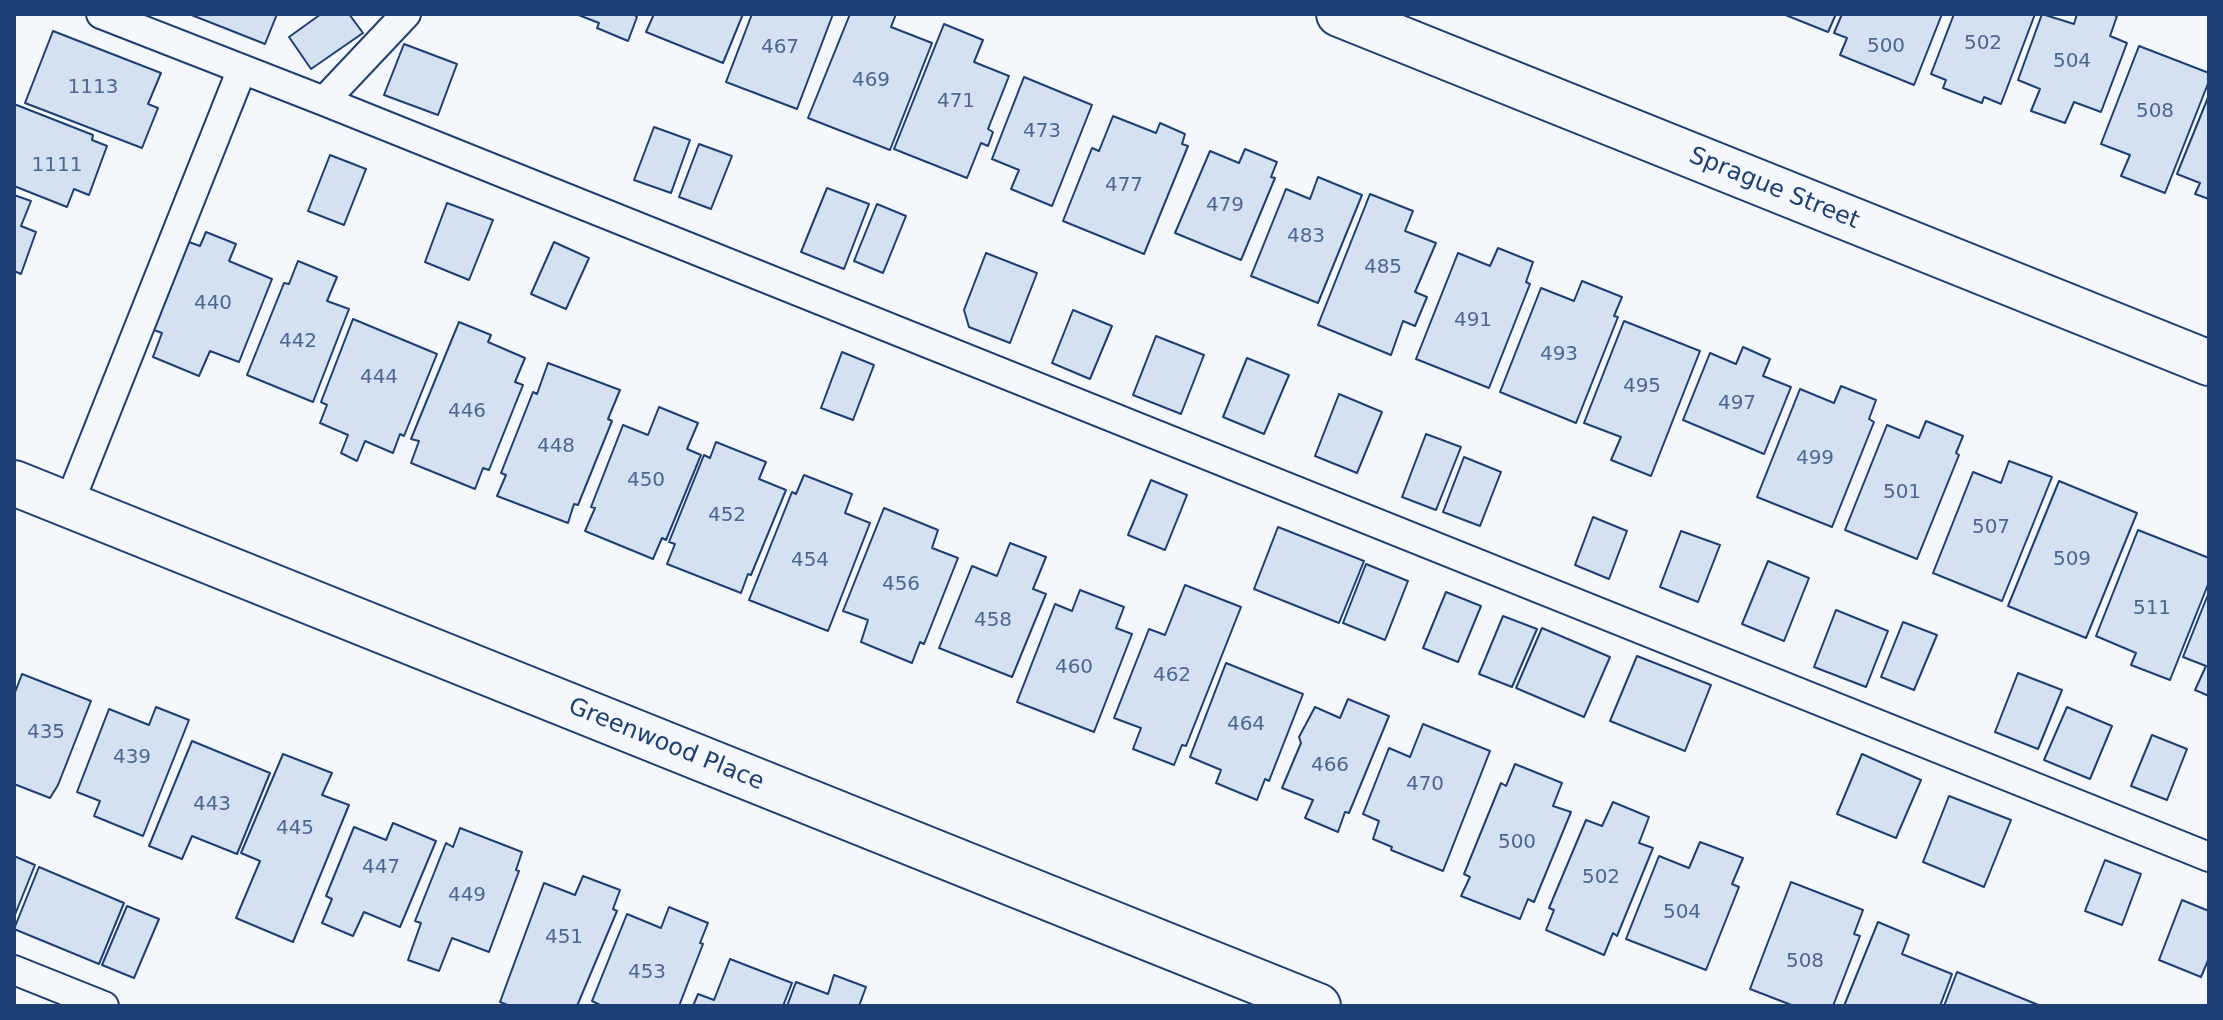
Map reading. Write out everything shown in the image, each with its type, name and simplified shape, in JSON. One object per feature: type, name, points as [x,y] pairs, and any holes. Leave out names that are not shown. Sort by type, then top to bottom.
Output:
[{"type":"street","name":"Sprague Street","points":[[1339,14],[2209,363]]},
{"type":"street","name":"Greenwood Place","points":[[14,483],[1318,1006]]},
{"type":"lane","points":[[101,14],[2209,857]]},
{"type":"lane","points":[[324,101],[406,14]]},
{"type":"lane","points":[[68,506],[242,69]]},
{"type":"lane","points":[[14,970],[104,1006]]},
{"type":"building","points":[[189,14],[277,14],[265,44]]},
{"type":"building","points":[[321,14],[349,14],[363,33],[311,69],[289,37]]},
{"type":"building","points":[[576,14],[633,14],[637,17],[628,41],[597,28],[599,23]]},
{"type":"building","points":[[654,14],[743,14],[723,63],[646,32]]},
{"type":"building","points":[[752,14],[833,14],[797,109],[726,82]]},
{"type":"building","points":[[850,14],[896,14],[891,27],[932,43],[890,150],[808,118]]},
{"type":"building","points":[[1783,14],[1836,14],[1828,32]]},
{"type":"building","points":[[1842,14],[1942,14],[1914,85],[1840,55],[1847,38],[1834,33]]},
{"type":"building","points":[[1954,14],[2035,14],[2001,104],[1984,97],[1982,103],[1943,88],[1946,80],[1931,74]]},
{"type":"building","points":[[2042,14],[2074,24],[2077,14],[2117,16],[2110,36],[2127,43],[2101,112],[2074,102],[2065,123],[2031,111],[2040,89],[2018,80]]},
{"type":"building","points":[[944,24],[983,40],[974,62],[1009,76],[988,129],[993,132],[988,146],[981,143],[967,178],[894,149]]},
{"type":"building","points":[[53,31],[161,73],[148,104],[158,108],[142,148],[25,103]]},
{"type":"building","points":[[404,44],[457,64],[438,115],[384,95]]},
{"type":"building","points":[[2139,46],[2209,73],[2209,81],[2165,193],[2121,176],[2130,155],[2101,144]]},
{"type":"building","points":[[1024,77],[1092,105],[1052,206],[1011,189],[1019,170],[992,159]]},
{"type":"building","points":[[2209,95],[2209,199],[2195,194],[2200,183],[2177,174]]},
{"type":"building","points":[[14,104],[93,135],[92,140],[107,146],[89,195],[74,189],[67,207],[14,186]]},
{"type":"building","points":[[1113,116],[1156,133],[1160,123],[1185,134],[1182,144],[1188,146],[1144,254],[1063,221],[1092,148],[1099,151]]},
{"type":"building","points":[[654,127],[690,140],[671,193],[634,180]]},
{"type":"building","points":[[699,144],[732,156],[711,209],[679,197]]},
{"type":"building","points":[[1245,149],[1277,162],[1271,177],[1275,178],[1241,260],[1175,233],[1210,151],[1239,163]]},
{"type":"building","points":[[330,155],[366,169],[344,225],[308,211]]},
{"type":"building","points":[[1318,177],[1362,195],[1318,303],[1251,276],[1286,189],[1310,199]]},
{"type":"building","points":[[827,188],[869,204],[844,269],[801,252]]},
{"type":"building","points":[[1370,194],[1413,211],[1405,231],[1436,243],[1415,292],[1427,297],[1415,326],[1403,321],[1391,355],[1318,325]]},
{"type":"building","points":[[14,195],[31,201],[21,226],[36,232],[21,274],[14,271]]},
{"type":"building","points":[[447,203],[493,220],[469,280],[425,262]]},
{"type":"building","points":[[877,204],[906,216],[883,273],[854,261]]},
{"type":"building","points":[[206,232],[236,244],[229,261],[272,279],[239,362],[210,351],[199,376],[153,357],[162,333],[154,330],[189,242],[200,246]]},
{"type":"building","points":[[554,242],[589,258],[566,309],[531,294]]},
{"type":"building","points":[[1498,248],[1533,262],[1526,282],[1530,284],[1489,388],[1416,359],[1458,253],[1490,266]]},
{"type":"building","points":[[986,253],[1037,273],[1010,343],[969,327],[964,310]]},
{"type":"building","points":[[298,261],[337,277],[327,301],[349,309],[313,402],[247,375],[284,283],[289,284]]},
{"type":"building","points":[[1582,281],[1622,297],[1614,316],[1618,317],[1576,423],[1500,392],[1541,288],[1574,301]]},
{"type":"building","points":[[1073,310],[1112,326],[1090,379],[1052,363]]},
{"type":"building","points":[[353,319],[437,354],[404,436],[400,434],[393,453],[365,441],[357,461],[341,453],[348,435],[320,423],[327,405],[321,402]]},
{"type":"building","points":[[1624,321],[1700,351],[1651,476],[1611,460],[1621,437],[1584,423]]},
{"type":"building","points":[[459,322],[491,335],[488,342],[525,358],[515,382],[523,385],[489,470],[483,468],[475,489],[411,463],[419,441],[411,439]]},
{"type":"building","points":[[1156,336],[1204,355],[1181,414],[1133,395]]},
{"type":"building","points":[[1743,347],[1770,359],[1763,376],[1791,387],[1764,454],[1683,420],[1710,353],[1736,364]]},
{"type":"building","points":[[842,352],[874,365],[853,420],[821,408]]},
{"type":"building","points":[[1247,358],[1289,375],[1264,434],[1223,417]]},
{"type":"building","points":[[548,363],[620,390],[608,419],[612,421],[568,523],[497,496],[506,475],[501,473]]},
{"type":"building","points":[[1841,386],[1876,400],[1869,419],[1874,422],[1832,527],[1757,497],[1800,389],[1834,403]]},
{"type":"building","points":[[1339,394],[1382,412],[1357,473],[1315,456]]},
{"type":"building","points":[[659,407],[698,423],[687,449],[701,455],[666,540],[662,538],[653,559],[585,531],[595,508],[591,507],[623,425],[648,435]]},
{"type":"building","points":[[1926,421],[1963,436],[1956,453],[1959,455],[1917,559],[1845,530],[1887,425],[1919,438]]},
{"type":"building","points":[[1426,434],[1461,447],[1436,510],[1402,497]]},
{"type":"building","points":[[716,442],[766,462],[759,479],[786,490],[741,593],[667,564],[675,544],[669,542],[704,455],[710,458]]},
{"type":"building","points":[[1464,457],[1501,472],[1480,526],[1443,512]]},
{"type":"building","points":[[2009,461],[2052,477],[2002,601],[1933,573],[1973,472],[2001,483]]},
{"type":"building","points":[[804,475],[852,494],[845,513],[870,523],[828,631],[749,600],[792,492],[796,494]]},
{"type":"building","points":[[1151,480],[1187,495],[1165,550],[1128,535]]},
{"type":"building","points":[[2059,481],[2137,513],[2086,638],[2008,606]]},
{"type":"building","points":[[884,508],[938,530],[932,548],[958,558],[924,644],[920,642],[912,663],[861,642],[868,620],[843,611]]},
{"type":"building","points":[[1593,517],[1627,531],[1609,579],[1575,565]]},
{"type":"building","points":[[1278,527],[1364,561],[1339,623],[1254,589]]},
{"type":"building","points":[[2138,530],[2209,558],[2209,582],[2170,680],[2131,665],[2136,653],[2096,636]]},
{"type":"building","points":[[1681,531],[1720,545],[1698,602],[1660,587]]},
{"type":"building","points":[[1010,543],[1046,557],[1033,589],[1046,594],[1012,677],[939,648],[972,566],[997,576]]},
{"type":"building","points":[[1768,561],[1809,578],[1784,641],[1742,624]]},
{"type":"building","points":[[1366,564],[1408,581],[1385,640],[1343,623]]},
{"type":"building","points":[[1185,585],[1241,607],[1186,746],[1182,745],[1174,765],[1133,749],[1141,728],[1114,718],[1149,629],[1165,635]]},
{"type":"building","points":[[1080,590],[1124,607],[1116,628],[1132,634],[1094,732],[1017,702],[1055,604],[1072,611]]},
{"type":"building","points":[[1446,592],[1481,606],[1458,662],[1423,648]]},
{"type":"building","points":[[2209,592],[2209,696],[2195,690],[2206,666],[2183,657]]},
{"type":"building","points":[[1836,610],[1888,631],[1866,687],[1814,667]]},
{"type":"building","points":[[1503,616],[1537,629],[1512,687],[1479,674]]},
{"type":"building","points":[[1903,622],[1937,635],[1914,690],[1881,677]]},
{"type":"building","points":[[1542,628],[1610,657],[1584,717],[1516,688]]},
{"type":"building","points":[[1637,656],[1711,685],[1685,751],[1610,721]]},
{"type":"building","points":[[1226,663],[1303,694],[1269,781],[1265,779],[1257,800],[1216,783],[1221,770],[1190,757]]},
{"type":"building","points":[[2018,673],[2062,690],[2038,749],[1995,732]]},
{"type":"building","points":[[22,674],[91,701],[50,798],[14,784],[14,695]]},
{"type":"building","points":[[1348,699],[1389,716],[1349,813],[1345,812],[1338,832],[1305,818],[1313,800],[1282,788],[1301,743],[1299,737],[1315,707],[1340,718]]},
{"type":"building","points":[[156,707],[189,720],[143,836],[94,816],[100,801],[77,792],[109,709],[149,725]]},
{"type":"building","points":[[2067,707],[2112,726],[2090,779],[2044,760]]},
{"type":"building","points":[[1423,724],[1490,751],[1443,871],[1391,850],[1392,847],[1373,839],[1379,821],[1363,814],[1389,748],[1410,757]]},
{"type":"building","points":[[2152,735],[2187,749],[2167,800],[2131,786]]},
{"type":"building","points":[[192,741],[270,773],[237,854],[192,836],[182,859],[149,846]]},
{"type":"building","points":[[283,754],[332,773],[322,795],[349,805],[293,942],[236,918],[260,861],[241,853]]},
{"type":"building","points":[[1862,754],[1921,780],[1896,838],[1837,814]]},
{"type":"building","points":[[1515,764],[1562,783],[1553,806],[1571,812],[1534,902],[1528,899],[1520,919],[1461,896],[1470,877],[1464,874],[1501,783],[1506,786]]},
{"type":"building","points":[[1949,796],[2011,820],[1984,887],[1923,862]]},
{"type":"building","points":[[1613,802],[1649,817],[1639,843],[1653,848],[1617,936],[1613,933],[1604,955],[1546,930],[1554,910],[1549,908],[1586,820],[1602,826]]},
{"type":"building","points":[[393,823],[436,841],[400,927],[364,912],[353,936],[322,923],[332,899],[326,896],[354,827],[386,840]]},
{"type":"building","points":[[460,828],[522,852],[516,870],[519,871],[489,952],[452,938],[439,971],[408,960],[421,923],[415,921],[446,843],[453,847]]},
{"type":"building","points":[[1700,842],[1743,858],[1732,884],[1739,887],[1706,970],[1626,939],[1659,856],[1689,868]]},
{"type":"building","points":[[14,856],[35,865],[14,917]]},
{"type":"building","points":[[2105,860],[2141,874],[2122,925],[2085,911]]},
{"type":"building","points":[[39,867],[124,903],[99,964],[14,929]]},
{"type":"building","points":[[583,876],[620,890],[613,909],[617,911],[577,1006],[510,1006],[500,1002],[544,883],[575,895]]},
{"type":"building","points":[[1791,882],[1863,910],[1854,934],[1860,936],[1833,1006],[1794,1006],[1750,989]]},
{"type":"building","points":[[2182,900],[2209,911],[2209,958],[2201,977],[2159,960]]},
{"type":"building","points":[[127,906],[159,919],[134,978],[102,965]]},
{"type":"building","points":[[669,907],[708,923],[679,1006],[602,1006],[592,1001],[627,914],[661,928]]},
{"type":"building","points":[[1878,922],[1909,935],[1902,954],[1952,974],[1940,1006],[1844,1006]]},
{"type":"building","points":[[730,959],[792,983],[783,1006],[693,1006],[698,994],[714,1000]]},
{"type":"building","points":[[1957,972],[2041,1006],[1944,1006]]},
{"type":"building","points":[[834,975],[866,987],[859,1006],[787,1006],[796,982],[828,994]]}]
